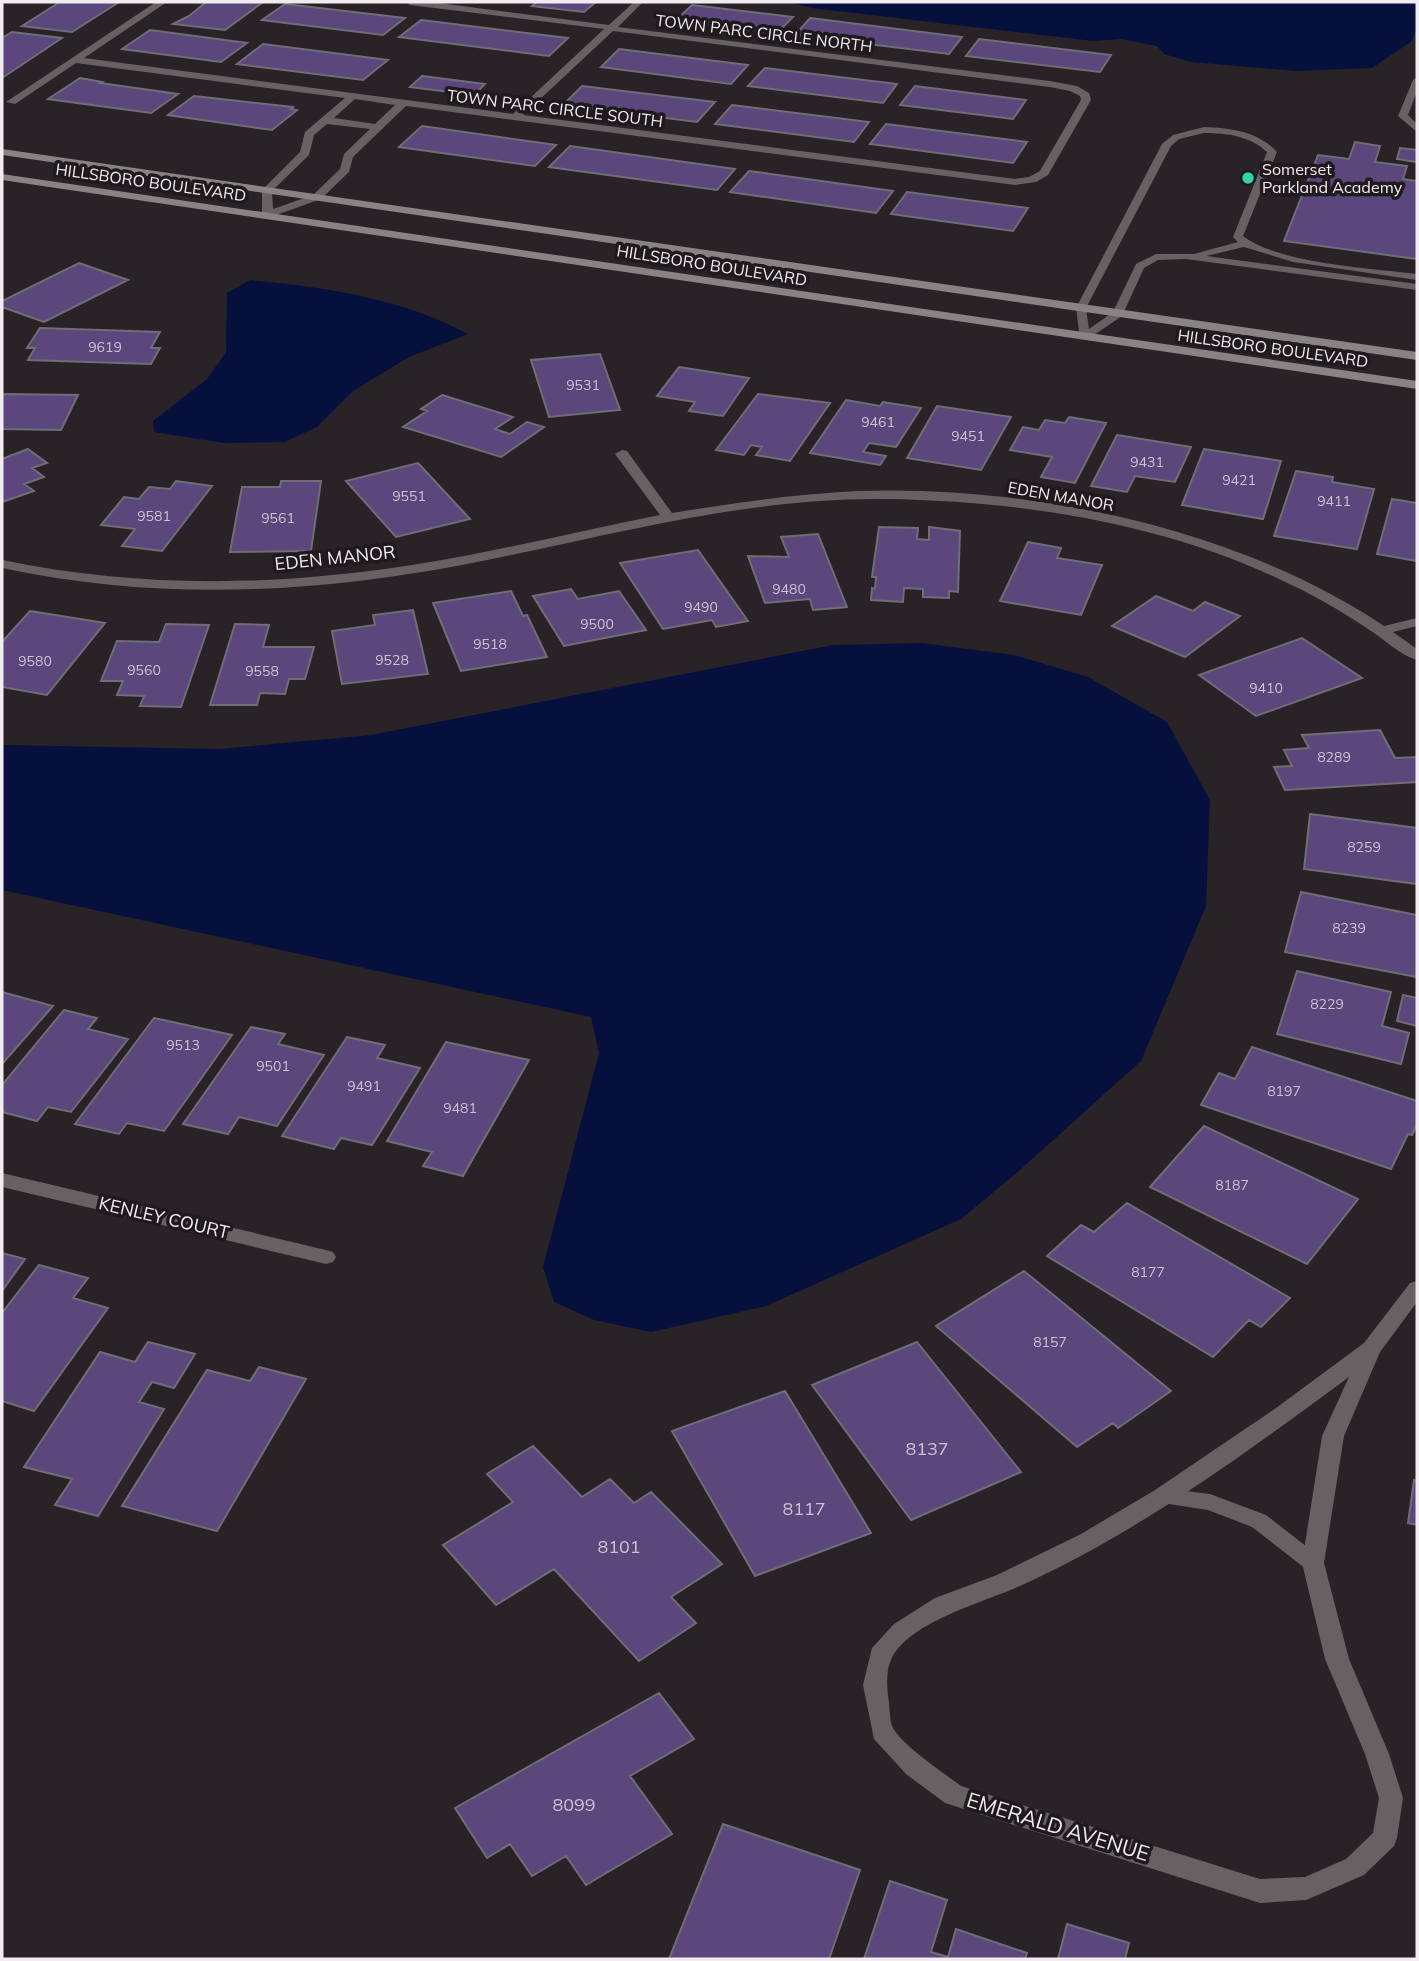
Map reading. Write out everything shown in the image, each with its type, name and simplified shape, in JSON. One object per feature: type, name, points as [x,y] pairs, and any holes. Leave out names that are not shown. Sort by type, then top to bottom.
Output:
[{"type":"street","points":[[11,102],[162,2]]},
{"type":"street","name":"TOWN PARC CIRCLE NORTH","points":[[410,2],[1073,89],[1085,95],[1086,100],[1044,173],[1032,180]]},
{"type":"street","points":[[514,118],[639,2]]},
{"type":"street","name":"TOWN PARC CIRCLE SOUTH","points":[[74,60],[985,181],[1032,180]]},
{"type":"street","points":[[352,97],[310,134],[305,153],[267,190],[268,215],[317,197],[345,170],[348,156],[375,127],[402,104]]},
{"type":"street","points":[[324,121],[375,127]]},
{"type":"street","name":"HILLSBORO BOULEVARD","points":[[2,152],[1417,356]]},
{"type":"street","name":"HILLSBORO BOULEVARD","points":[[2,177],[1417,385]]},
{"type":"street","points":[[622,454],[669,518]]},
{"type":"street","name":"EDEN MANOR","points":[[2,564],[68,577],[147,584],[237,586],[321,582],[474,558],[669,518],[798,501],[883,495],[973,500],[1067,513],[1150,530],[1230,553],[1299,584],[1382,631],[1417,656]]},
{"type":"street","points":[[1382,631],[1417,622]]},
{"type":"street","name":"KENLEY COURT","points":[[2,1180],[326,1257]]},
{"type":"street","name":"EMERALD AVENUE","points":[[1371,1349],[1283,1414],[1163,1496],[1089,1541],[1005,1582],[943,1605],[902,1631],[880,1655],[875,1685],[882,1732],[915,1766],[954,1795],[1259,1891],[1306,1888],[1355,1867],[1385,1838],[1391,1798],[1377,1755],[1337,1659],[1313,1563],[1333,1436],[1371,1349],[1417,1288]]},
{"type":"lane","points":[[1417,80],[1403,116],[1417,129]]},
{"type":"lane","points":[[1417,277],[1323,264],[1261,252],[1243,244],[1238,237],[1272,152],[1267,144],[1234,133],[1198,130],[1171,138],[1167,144],[1081,308],[1084,337],[1118,314],[1140,266],[1156,257],[1186,256],[1417,287]]},
{"type":"lane","points":[[1186,256],[1243,244]]},
{"type":"lane","points":[[1163,1496],[1210,1502],[1259,1521],[1313,1563]]},
{"type":"shaded area","points":[[787,2],[1417,2],[1417,28],[1412,41],[1372,68],[1296,71],[1191,62],[1164,54],[1157,46],[1121,39],[1093,41],[812,8]]},
{"type":"shaded area","points":[[250,280],[362,296],[416,311],[468,334],[409,357],[353,391],[317,427],[285,442],[224,443],[154,432],[153,421],[207,379],[226,352],[227,293]]},
{"type":"shaded area","points":[[922,643],[1014,655],[1088,677],[1167,722],[1210,800],[1206,906],[1141,1061],[961,1219],[766,1306],[651,1332],[594,1320],[554,1302],[543,1267],[599,1053],[591,1017],[2,890],[2,745],[220,749],[371,735],[833,645]]},
{"type":"building","points":[[60,2],[119,2],[72,32],[22,26]]},
{"type":"building","points":[[206,2],[263,2],[225,30],[173,24],[189,16]]},
{"type":"building","points":[[537,2],[596,2],[584,12],[532,6]]},
{"type":"building","points":[[285,4],[405,18],[383,35],[262,20]]},
{"type":"building","points":[[692,5],[793,17],[777,33],[675,21]]},
{"type":"building","points":[[810,18],[962,37],[949,54],[795,35]]},
{"type":"building","points":[[421,20],[568,38],[549,56],[399,37]]},
{"type":"building","points":[[150,30],[247,43],[221,62],[122,49]]},
{"type":"building","points":[[12,32],[62,38],[2,78],[2,38]]},
{"type":"building","points":[[979,39],[1111,55],[1100,72],[966,56]]},
{"type":"building","points":[[263,44],[388,60],[363,80],[237,64]]},
{"type":"building","points":[[619,49],[748,65],[731,84],[601,67]]},
{"type":"building","points":[[765,68],[897,84],[883,103],[748,86]]},
{"type":"building","points":[[422,76],[485,84],[474,95],[410,87]]},
{"type":"building","points":[[80,78],[178,94],[151,113],[48,99]]},
{"type":"building","points":[[582,86],[715,102],[697,122],[563,105]]},
{"type":"building","points":[[915,86],[1026,100],[1013,119],[900,105]]},
{"type":"building","points":[[194,96],[293,107],[291,109],[297,110],[272,130],[168,115]]},
{"type":"building","points":[[732,105],[869,122],[854,142],[715,124]]},
{"type":"building","points":[[886,124],[1027,142],[1013,163],[870,144]]},
{"type":"building","points":[[422,126],[556,145],[535,166],[399,147]]},
{"type":"building","points":[[1355,142],[1380,146],[1375,162],[1407,166],[1403,179],[1417,181],[1417,259],[1284,241],[1318,155],[1349,159]]},
{"type":"building","points":[[570,146],[735,169],[717,190],[549,167]]},
{"type":"building","points":[[1400,148],[1417,150],[1417,162],[1397,159]]},
{"type":"building","points":[[749,171],[893,191],[876,213],[730,192]]},
{"type":"building","points":[[907,192],[1028,208],[1013,231],[891,214]]},
{"type":"building","points":[[79,263],[128,280],[44,322],[2,307],[2,301]]},
{"type":"building","points":[[40,328],[160,332],[151,348],[160,348],[151,364],[28,360],[35,348],[27,348]]},
{"type":"building","points":[[600,354],[620,410],[549,417],[531,360]]},
{"type":"building","points":[[679,367],[749,378],[723,416],[689,411],[695,402],[657,396]]},
{"type":"building","points":[[2,394],[78,395],[61,430],[2,429]]},
{"type":"building","points":[[758,394],[830,403],[790,461],[756,455],[762,447],[751,445],[744,455],[716,450]]},
{"type":"building","points":[[442,395],[513,417],[495,429],[510,434],[527,422],[544,427],[501,457],[403,427],[427,411],[421,409]]},
{"type":"building","points":[[846,400],[880,406],[883,402],[921,408],[896,447],[869,443],[863,452],[886,456],[880,465],[810,453]]},
{"type":"building","points":[[937,406],[1011,417],[981,470],[907,458]]},
{"type":"building","points":[[1069,417],[1106,423],[1075,483],[1041,477],[1052,457],[1010,450],[1023,427],[1039,430],[1045,420],[1065,423]]},
{"type":"building","points":[[1117,435],[1191,447],[1175,482],[1135,476],[1127,492],[1091,486]]},
{"type":"building","points":[[28,449],[47,463],[32,468],[44,477],[24,484],[34,491],[2,502],[2,459]]},
{"type":"building","points":[[1204,449],[1281,461],[1263,519],[1182,505]]},
{"type":"building","points":[[418,463],[470,519],[396,537],[346,481]]},
{"type":"building","points":[[1296,471],[1333,477],[1332,482],[1374,489],[1357,549],[1274,536]]},
{"type":"building","points":[[176,481],[212,486],[162,551],[122,546],[135,529],[101,525],[124,497],[139,499],[149,487],[170,489]]},
{"type":"building","points":[[281,481],[321,481],[311,551],[230,552],[242,487],[280,487]]},
{"type":"building","points":[[1392,499],[1417,503],[1417,561],[1377,554]]},
{"type":"building","points":[[879,527],[918,528],[917,539],[929,540],[929,527],[960,531],[958,592],[949,591],[949,598],[923,597],[923,589],[904,588],[903,602],[871,600],[872,588],[875,589],[876,577],[872,577]]},
{"type":"building","points":[[818,534],[847,607],[813,610],[810,599],[765,603],[748,556],[789,557],[781,537]]},
{"type":"building","points":[[1028,542],[1061,548],[1057,558],[1102,565],[1081,615],[1000,601]]},
{"type":"building","points":[[698,550],[748,621],[716,627],[712,620],[663,629],[620,563]]},
{"type":"building","points":[[571,589],[578,599],[619,591],[646,630],[564,646],[533,596]]},
{"type":"building","points":[[511,591],[523,616],[527,615],[547,657],[461,671],[433,603]]},
{"type":"building","points":[[1156,596],[1193,611],[1205,602],[1240,616],[1185,657],[1112,626]]},
{"type":"building","points":[[413,610],[428,674],[342,684],[332,631],[375,625],[373,615]]},
{"type":"building","points":[[30,611],[105,623],[47,695],[2,687],[2,642]]},
{"type":"building","points":[[166,624],[209,625],[181,707],[140,706],[144,696],[117,695],[123,681],[101,681],[117,641],[159,642]]},
{"type":"building","points":[[235,624],[269,625],[263,647],[314,647],[305,679],[289,679],[285,694],[260,693],[257,705],[210,705]]},
{"type":"building","points":[[1302,638],[1362,678],[1256,716],[1199,675]]},
{"type":"building","points":[[1380,730],[1395,758],[1417,757],[1417,782],[1285,790],[1274,767],[1292,766],[1284,750],[1309,748],[1302,735]]},
{"type":"building","points":[[1310,814],[1417,828],[1417,884],[1304,869]]},
{"type":"building","points":[[1301,892],[1417,915],[1417,977],[1285,952]]},
{"type":"building","points":[[1297,971],[1391,992],[1382,1026],[1409,1033],[1401,1064],[1277,1034]]},
{"type":"building","points":[[2,992],[53,1006],[2,1064]]},
{"type":"building","points":[[1403,995],[1417,998],[1417,1026],[1397,1021]]},
{"type":"building","points":[[64,1010],[97,1018],[88,1029],[128,1039],[71,1112],[48,1107],[37,1121],[2,1112],[2,1085]]},
{"type":"building","points":[[154,1018],[232,1035],[164,1131],[127,1123],[119,1134],[75,1124]]},
{"type":"building","points":[[251,1027],[285,1034],[278,1044],[324,1055],[277,1126],[239,1117],[228,1134],[183,1124]]},
{"type":"building","points":[[347,1037],[385,1045],[377,1058],[420,1068],[372,1145],[341,1138],[334,1149],[282,1136]]},
{"type":"building","points":[[446,1042],[529,1060],[463,1176],[423,1166],[432,1152],[387,1141]]},
{"type":"building","points":[[1252,1047],[1417,1101],[1417,1124],[1412,1135],[1408,1134],[1391,1169],[1201,1105],[1219,1073],[1235,1079]]},
{"type":"building","points":[[1204,1126],[1358,1199],[1307,1264],[1150,1187]]},
{"type":"building","points":[[1127,1203],[1290,1298],[1261,1327],[1249,1320],[1213,1357],[1047,1256],[1081,1225],[1094,1232]]},
{"type":"building","points":[[2,1253],[25,1259],[2,1291]]},
{"type":"building","points":[[39,1265],[88,1278],[73,1298],[108,1308],[34,1411],[2,1401],[2,1313]]},
{"type":"building","points":[[1024,1271],[1171,1391],[1118,1428],[1113,1423],[1077,1447],[936,1326]]},
{"type":"building","points":[[148,1342],[195,1354],[174,1388],[152,1382],[139,1402],[164,1409],[98,1516],[55,1505],[72,1479],[24,1467],[100,1352],[135,1362]]},
{"type":"building","points":[[917,1342],[1021,1472],[911,1520],[812,1385]]},
{"type":"building","points":[[259,1367],[306,1379],[217,1531],[122,1506],[207,1370],[250,1381]]},
{"type":"building","points":[[785,1391],[871,1533],[755,1576],[672,1431]]},
{"type":"building","points":[[533,1446],[582,1497],[610,1479],[634,1503],[651,1492],[722,1564],[671,1597],[696,1623],[639,1661],[554,1569],[496,1605],[443,1545],[513,1502],[487,1474]]},
{"type":"building","points":[[1414,1480],[1417,1481],[1417,1525],[1408,1523]]},
{"type":"building","points":[[659,1693],[694,1739],[630,1776],[672,1834],[586,1885],[566,1856],[532,1876],[510,1844],[487,1858],[455,1808]]},
{"type":"building","points":[[723,1824],[860,1870],[829,1959],[669,1959]]},
{"type":"building","points":[[890,1881],[947,1900],[931,1952],[948,1957],[956,1929],[1027,1953],[1025,1959],[864,1959]]},
{"type":"building","points":[[1067,1924],[1129,1943],[1125,1959],[1058,1959]]},
{"type":"place","name":"Somerset Parkland Academy","points":[[1248,178]]}]
